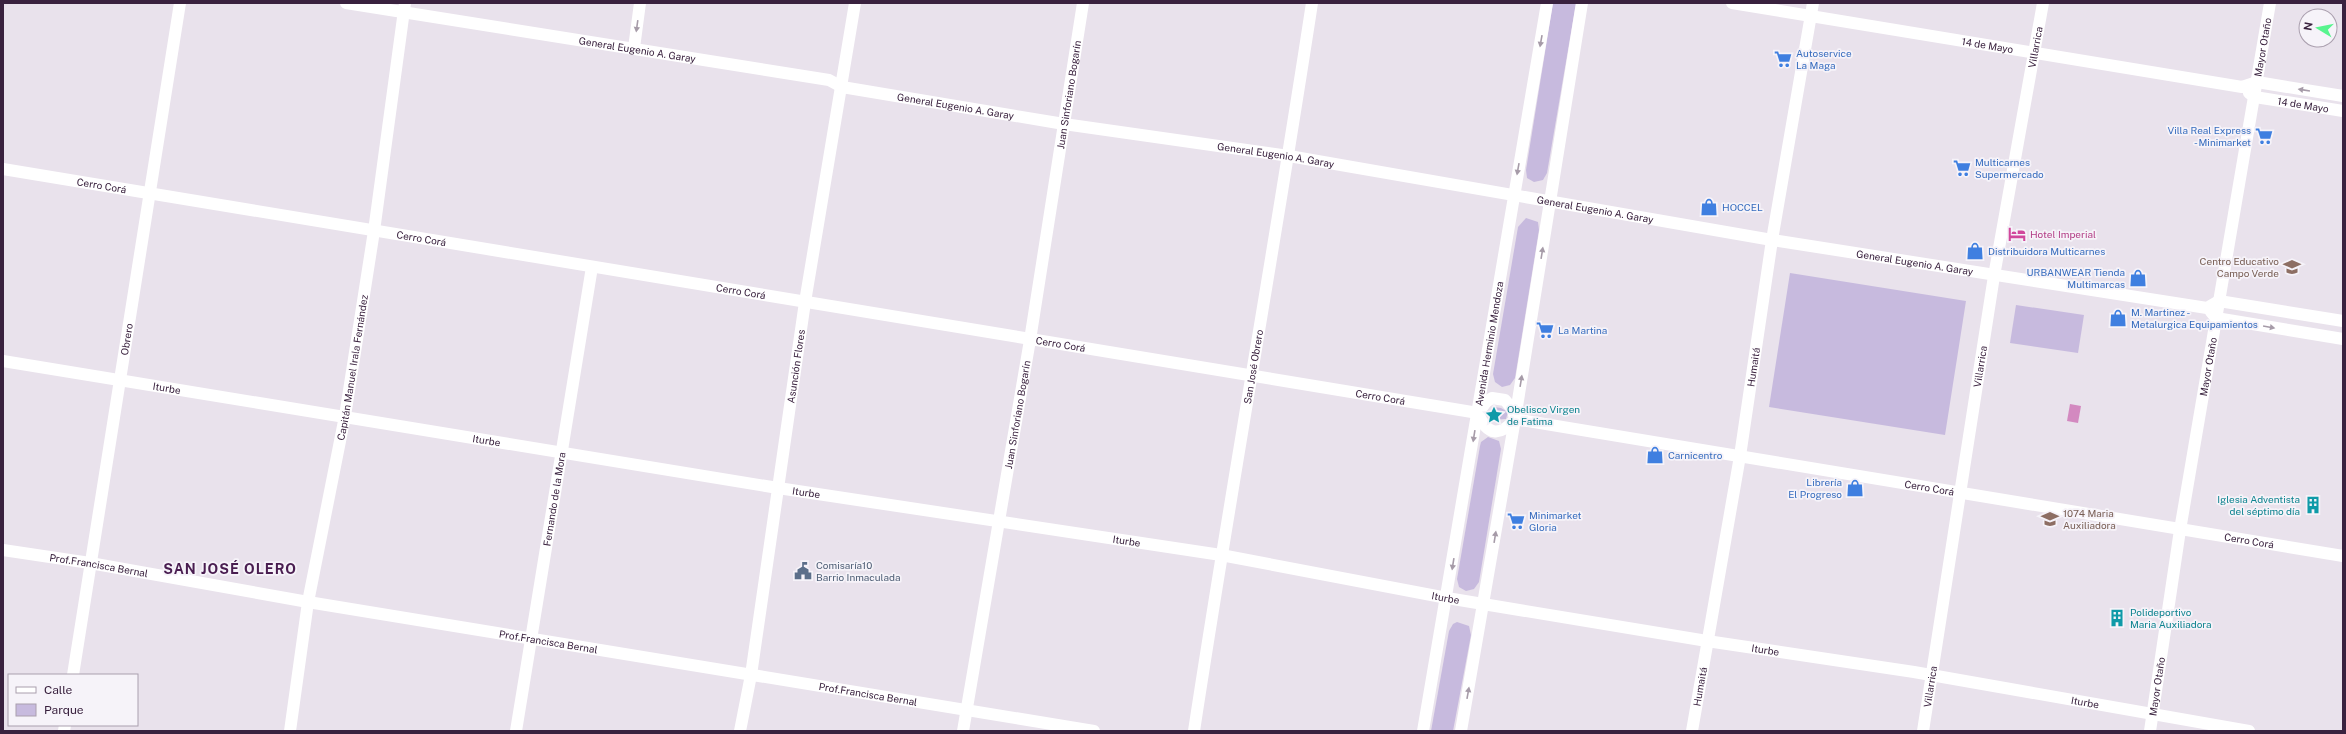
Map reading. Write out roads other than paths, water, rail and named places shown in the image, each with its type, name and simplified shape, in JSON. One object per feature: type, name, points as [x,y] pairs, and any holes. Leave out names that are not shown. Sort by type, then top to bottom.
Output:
[{"type":"street","name":"Obrero","points":[[73,674],[120,382],[148,194],[180,3]]},
{"type":"street","name":"General Eugenio A. Garay","points":[[346,3],[404,8],[829,80],[842,88],[1064,124],[1289,156],[1551,200],[1772,240],[1994,276],[2207,308]]},
{"type":"street","points":[[634,48],[640,3]]},
{"type":"street","name":"Asunción Flores","points":[[740,731],[751,675],[805,302],[856,3]]},
{"type":"street","name":"Juan Sinforiano Bogarín","points":[[964,731],[1030,340],[1083,3]]},
{"type":"street","name":"San José Obrero","points":[[1194,731],[1221,555],[1253,376],[1289,156],[1312,3]]},
{"type":"street","name":"Avenida Herminio Mendoza","points":[[1423,731],[1447,598],[1547,3]]},
{"type":"street","points":[[1462,731],[1515,419],[1582,3]]},
{"type":"street","name":"14 de Mayo","points":[[1732,3],[2242,87],[2257,82],[2343,96]]},
{"type":"street","name":"Humaitá","points":[[1692,731],[1740,456],[1772,240],[1813,3]]},
{"type":"street","name":"Villarrica","points":[[1923,731],[1933,675],[1994,276],[2043,3]]},
{"type":"street","name":"Mayor Otaño","points":[[2150,731],[2180,530],[2270,3]]},
{"type":"street","name":"Capitán Manuel Irala Fernández","points":[[290,731],[308,602],[345,416],[374,231],[404,8]]},
{"type":"street","points":[[2242,87],[2254,97]]},
{"type":"street","name":"14 de Mayo","points":[[2254,97],[2343,111]]},
{"type":"street","name":"Cerro Corá","points":[[3,169],[1478,413]]},
{"type":"street","name":"Fernando de la Mora","points":[[516,731],[530,637],[592,267]]},
{"type":"street","points":[[2343,322],[2219,301],[2207,308],[2216,318],[2343,339]]},
{"type":"street","name":"Iturbe","points":[[3,361],[120,382],[345,416],[778,488],[1221,555],[1447,598],[1707,641],[1933,675],[2249,731]]},
{"type":"street","points":[[1499,398],[1509,404],[1515,419],[1506,428],[1493,432],[1485,427],[1478,413],[1486,402],[1499,398]]},
{"type":"street","name":"Cerro Corá","points":[[1515,419],[2343,556]]},
{"type":"street","name":"Prof.Francisca Bernal","points":[[3,550],[90,563],[308,602],[530,637],[1094,731]]},
{"type":"place","name":"Autoservice La Maga","points":[[1783,59]]},
{"type":"place","name":"Villa Real Express - Minimarket","points":[[2264,136]]},
{"type":"place","name":"Multicarnes Supermercado","points":[[1962,168]]},
{"type":"place","name":"HOCCEL","points":[[1709,207]]},
{"type":"place","name":"Hotel Imperial","points":[[2017,234]]},
{"type":"place","name":"Distribuidora Multicarnes","points":[[1975,251]]},
{"type":"place","name":"Centro Educativo Campo Verde","points":[[2292,267]]},
{"type":"place","name":"URBANWEAR Tienda Multimarcas","points":[[2138,278]]},
{"type":"place","name":"M. Martinez - Metalurgica Equipamientos","points":[[2118,318]]},
{"type":"place","name":"La Martina","points":[[1545,330]]},
{"type":"place","name":"Obelisco Virgen de Fatima","points":[[1494,415]]},
{"type":"place","name":"Carnicentro","points":[[1655,455]]},
{"type":"place","name":"Librería El Progreso","points":[[1855,488]]},
{"type":"place","name":"Iglesia Adventista del séptimo día","points":[[2313,505]]},
{"type":"place","name":"1074 Maria Auxiliadora","points":[[2050,519]]},
{"type":"place","name":"Minimarket Gloria","points":[[1516,521]]},
{"type":"place","name":"Comisaría10 Barrio Inmaculada","points":[[803,571]]},
{"type":"place","name":"Polideportivo Maria Auxiliadora","points":[[2117,618]]},
{"type":"district","name":"SAN JOSÉ OLERO","points":[[230,569]]}]
